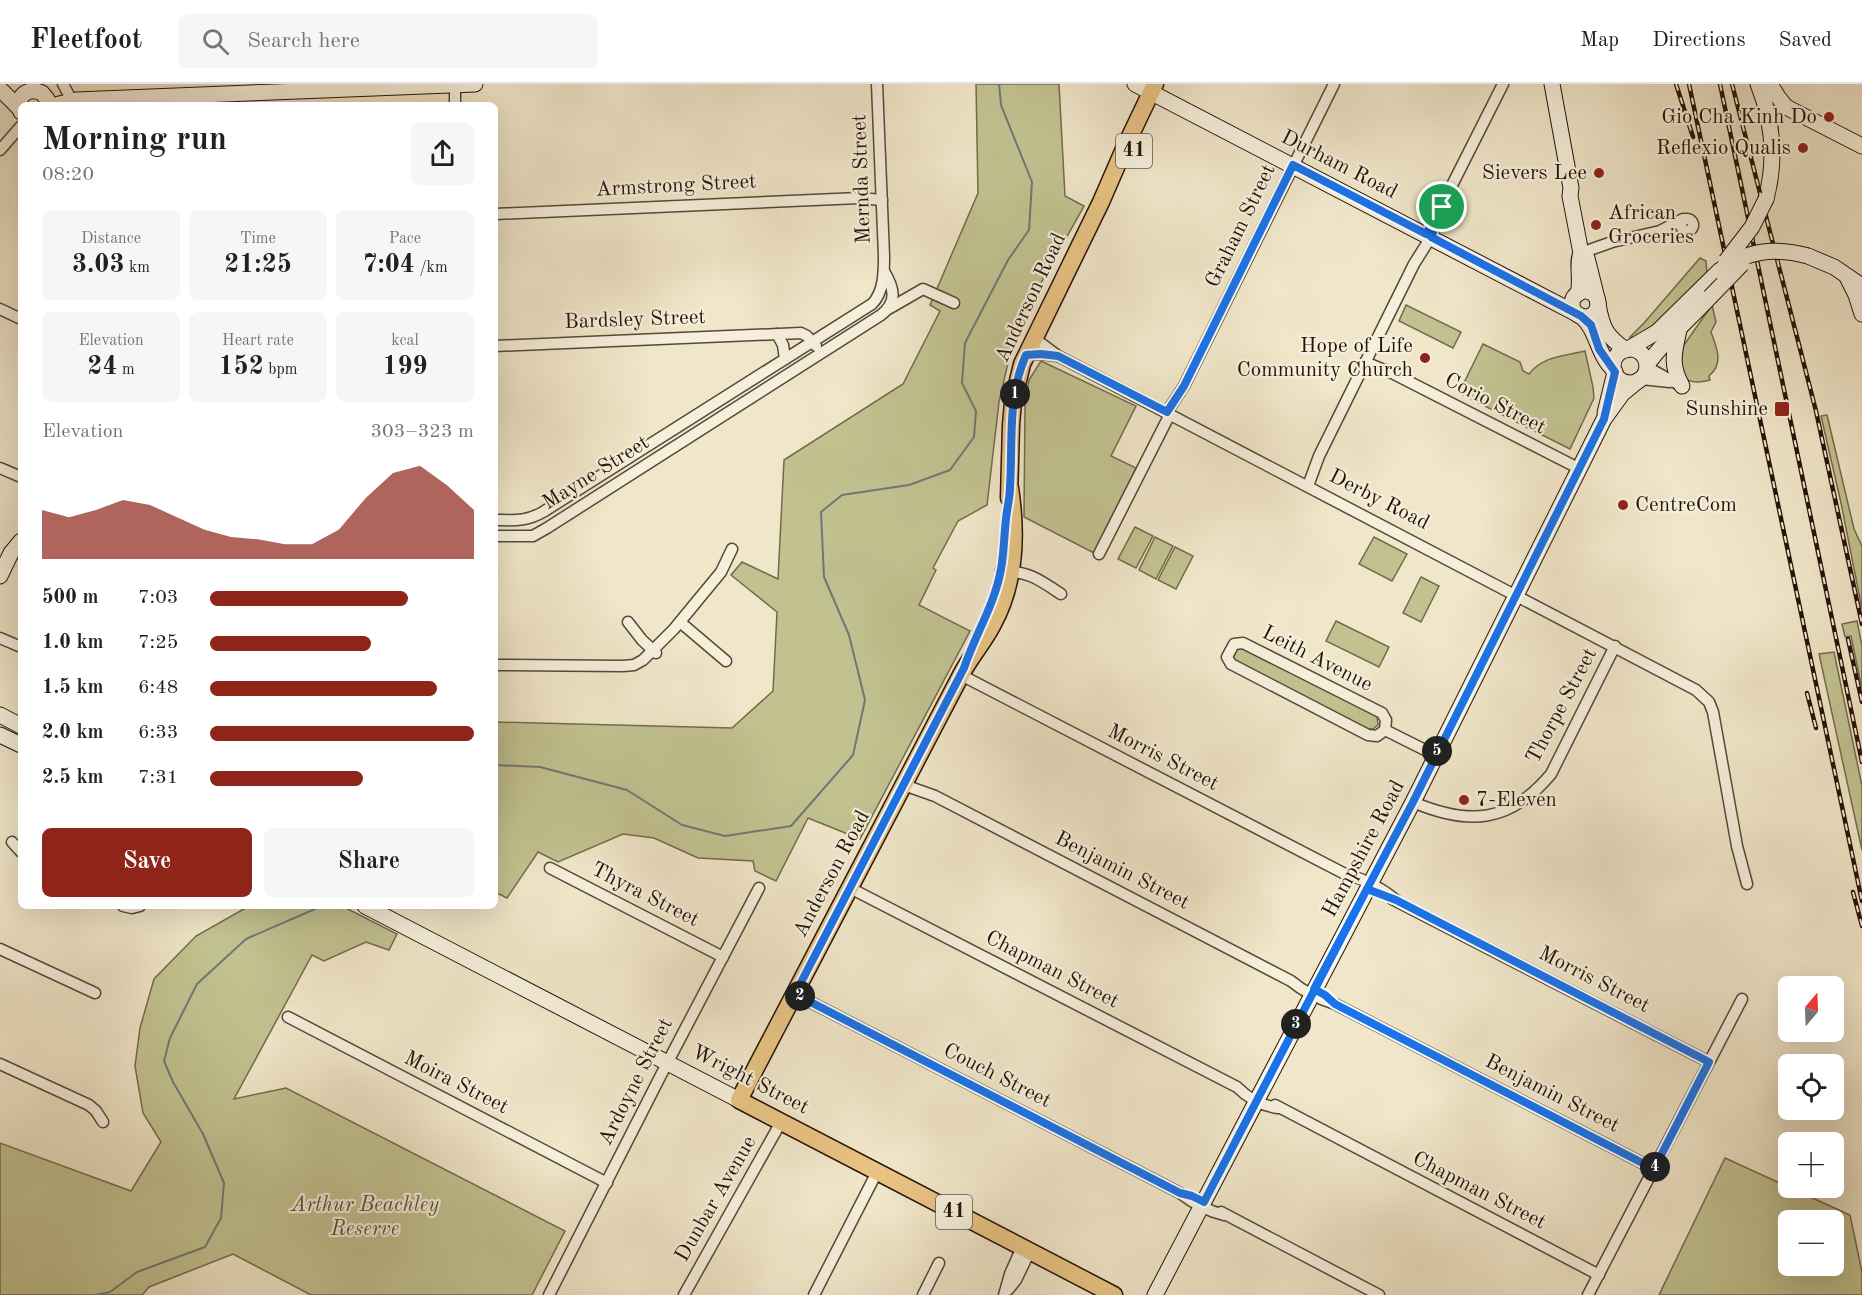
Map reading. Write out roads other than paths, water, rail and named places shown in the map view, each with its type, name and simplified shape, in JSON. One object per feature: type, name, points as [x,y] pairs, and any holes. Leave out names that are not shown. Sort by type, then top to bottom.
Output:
[{"type":"main road","name":"Anderson Road","points":[[739,1100],[963,672],[994,623],[1008,588],[1006,570],[1011,425],[1019,374],[1124,149],[1159,89]]},
{"type":"main road","name":"Wright Street","points":[[739,1100],[1114,1295]]},
{"type":"street","points":[[6,84],[19,90],[73,99],[177,90],[475,84]]},
{"type":"street","points":[[63,84],[73,99]]},
{"type":"street","name":"Mernda Street","points":[[877,84],[884,271]]},
{"type":"street","name":"Durham Road","points":[[1135,84],[1159,89],[1293,165],[1580,316]]},
{"type":"street","name":"Graham Street","points":[[1099,554],[1334,84]]},
{"type":"street","points":[[1305,484],[1310,466],[1318,456],[1503,84]]},
{"type":"street","points":[[1542,84],[1565,190],[1570,196]]},
{"type":"street","points":[[1552,84],[1580,249],[1581,280],[1573,300],[1573,307],[1591,325],[1599,349],[1606,361],[1625,381],[1643,373],[1680,386]]},
{"type":"street","points":[[454,85],[455,102]]},
{"type":"street","points":[[0,89],[18,108]]},
{"type":"street","points":[[1764,93],[1778,97],[1786,107],[1862,146]]},
{"type":"street","name":"Hampshire Road","points":[[1155,1295],[1413,802],[1604,419],[1622,394],[1643,373],[1660,347],[1679,330],[1752,227],[1766,199],[1772,174],[1773,151],[1764,93]]},
{"type":"street","points":[[21,102],[21,96],[46,95]]},
{"type":"street","points":[[0,150],[18,129]]},
{"type":"street","name":"Armstrong Street","points":[[498,214],[882,197]]},
{"type":"street","points":[[1580,249],[1660,231],[1687,231],[1681,226],[1683,219],[1660,231]]},
{"type":"street","points":[[1580,249],[1587,258],[1606,332],[1610,338],[1627,349],[1639,352],[1645,357],[1643,373]]},
{"type":"street","name":"Hampshire Road","points":[[1719,271],[1737,258],[1762,251],[1787,252],[1808,256],[1845,274],[1862,286]]},
{"type":"street","name":"Hampshire Road","points":[[1627,349],[1657,332],[1737,268],[1762,251]]},
{"type":"street","points":[[884,271],[891,282],[893,299],[890,308]]},
{"type":"street","name":"Mayne Street","points":[[498,520],[531,519],[857,313],[878,298],[884,271]]},
{"type":"street","points":[[1845,274],[1856,295],[1862,314]]},
{"type":"street","name":"Mayne Street","points":[[498,536],[533,536],[923,289],[954,303]]},
{"type":"street","name":"Durham Road","points":[[1529,289],[1561,297],[1577,294]]},
{"type":"street","points":[[1577,294],[1590,292],[1598,303]]},
{"type":"street","points":[[1580,316],[1592,315],[1598,303]]},
{"type":"street","points":[[0,309],[18,318]]},
{"type":"street","points":[[857,313],[865,326]]},
{"type":"street","points":[[1679,330],[1673,363],[1680,386]]},
{"type":"street","name":"Bardsley Street","points":[[498,346],[801,333],[813,340]]},
{"type":"street","points":[[777,334],[783,345],[785,359]]},
{"type":"street","name":"Derby Road","points":[[1034,338],[1058,356],[1615,646],[1681,681],[1704,696],[1713,712],[1737,846],[1747,884]]},
{"type":"street","points":[[813,340],[821,354]]},
{"type":"street","points":[[1615,371],[1615,359],[1627,349]]},
{"type":"street","name":"Derby Road","points":[[1026,355],[1058,356]]},
{"type":"street","name":"Corio Street","points":[[1366,359],[1580,469]]},
{"type":"street","name":"Hampshire Road","points":[[1604,419],[1615,371]]},
{"type":"street","points":[[705,408],[712,423]]},
{"type":"street","points":[[3,470],[18,478]]},
{"type":"street","points":[[0,576],[11,553],[18,545]]},
{"type":"street","points":[[498,665],[632,671],[648,663],[654,652],[721,572],[732,549]]},
{"type":"street","points":[[1006,570],[1025,573],[1037,578],[1061,594]]},
{"type":"street","points":[[628,622],[654,652]]},
{"type":"street","points":[[677,625],[726,661]]},
{"type":"street","points":[[1,638],[18,646]]},
{"type":"street","name":"Leith Avenue","points":[[1243,643],[1382,714],[1386,720],[1385,730],[1377,736],[1368,735],[1231,664],[1227,657],[1234,644],[1243,643]]},
{"type":"street","name":"Thorpe Street","points":[[1413,802],[1439,812],[1473,817],[1497,814],[1522,802],[1537,791],[1551,774],[1615,646]]},
{"type":"street","name":"Morris Street","points":[[963,672],[1347,875],[1356,884],[1368,886],[1396,900],[1709,1062]]},
{"type":"street","points":[[0,715],[18,724]]},
{"type":"street","name":"Leith Avenue","points":[[1385,730],[1435,755]]},
{"type":"street","points":[[0,735],[18,744]]},
{"type":"street","name":"Benjamin Street","points":[[906,781],[1291,981],[1325,995],[1335,1004],[1654,1169]]},
{"type":"street","points":[[12,842],[18,849]]},
{"type":"street","name":"Thyra Street","points":[[550,868],[723,957]]},
{"type":"street","name":"Ardoyne Street","points":[[549,1295],[759,888]]},
{"type":"street","name":"Chapman Street","points":[[850,888],[1237,1087],[1249,1089],[1258,1098],[1270,1101],[1278,1108],[1599,1275]]},
{"type":"street","name":"Wright Street","points":[[371,909],[739,1100]]},
{"type":"street","points":[[0,948],[95,993]]},
{"type":"street","name":"Couch Street","points":[[795,994],[1180,1193],[1214,1207],[1224,1215],[1379,1295]]},
{"type":"street","points":[[1588,1295],[1742,999]]},
{"type":"street","name":"Moira Street","points":[[288,1017],[607,1182]]},
{"type":"street","points":[[0,1064],[89,1106],[96,1111],[103,1122]]},
{"type":"street","name":"Dunbar Avenue","points":[[684,1295],[782,1122]]},
{"type":"street","points":[[814,1295],[877,1172]]},
{"type":"street","points":[[1004,1295],[1016,1280],[1026,1249]]},
{"type":"street","points":[[923,1295],[939,1263]]},
{"type":"waterway","points":[[498,765],[540,767],[627,790],[682,825],[725,836],[791,826],[853,755],[865,700],[849,635],[824,577],[821,512],[842,495],[909,485],[950,470],[974,437],[976,411],[962,383],[965,343],[1008,260],[1029,230],[1032,182],[1001,105],[999,84]]},
{"type":"waterway","points":[[96,1295],[110,1292],[137,1272],[205,1247],[221,1218],[224,1183],[203,1134],[173,1082],[164,1061],[170,1038],[197,984],[246,939],[315,909]]},
{"type":"railway","points":[[1676,84],[1693,137]]},
{"type":"railway","points":[[1689,84],[1862,901]]},
{"type":"railway","points":[[1720,84],[1862,762]]},
{"type":"railway","points":[[1732,84],[1816,411],[1862,624]]},
{"type":"railway","points":[[1848,639],[1862,702]]},
{"type":"railway","points":[[1807,693],[1816,728]]},
{"type":"railway","points":[[1853,892],[1862,926]]},
{"type":"place","name":"Gio Cha Kinh Do","points":[[1829,117]]},
{"type":"place","name":"Reflexio Qualis","points":[[1803,148]]},
{"type":"place","name":"Sievers Lee","points":[[1599,173]]},
{"type":"place","name":"African Groceries","points":[[1596,225]]},
{"type":"place","name":"Hope of Life Community Church","points":[[1425,358]]},
{"type":"place","name":"Sunshine","points":[[1782,409]]},
{"type":"place","name":"CentreCom","points":[[1623,505]]},
{"type":"place","name":"7-Eleven","points":[[1464,800]]},
{"type":"park label","name":"Arthur Beachley Reserve","points":[[365,1217]]}]
